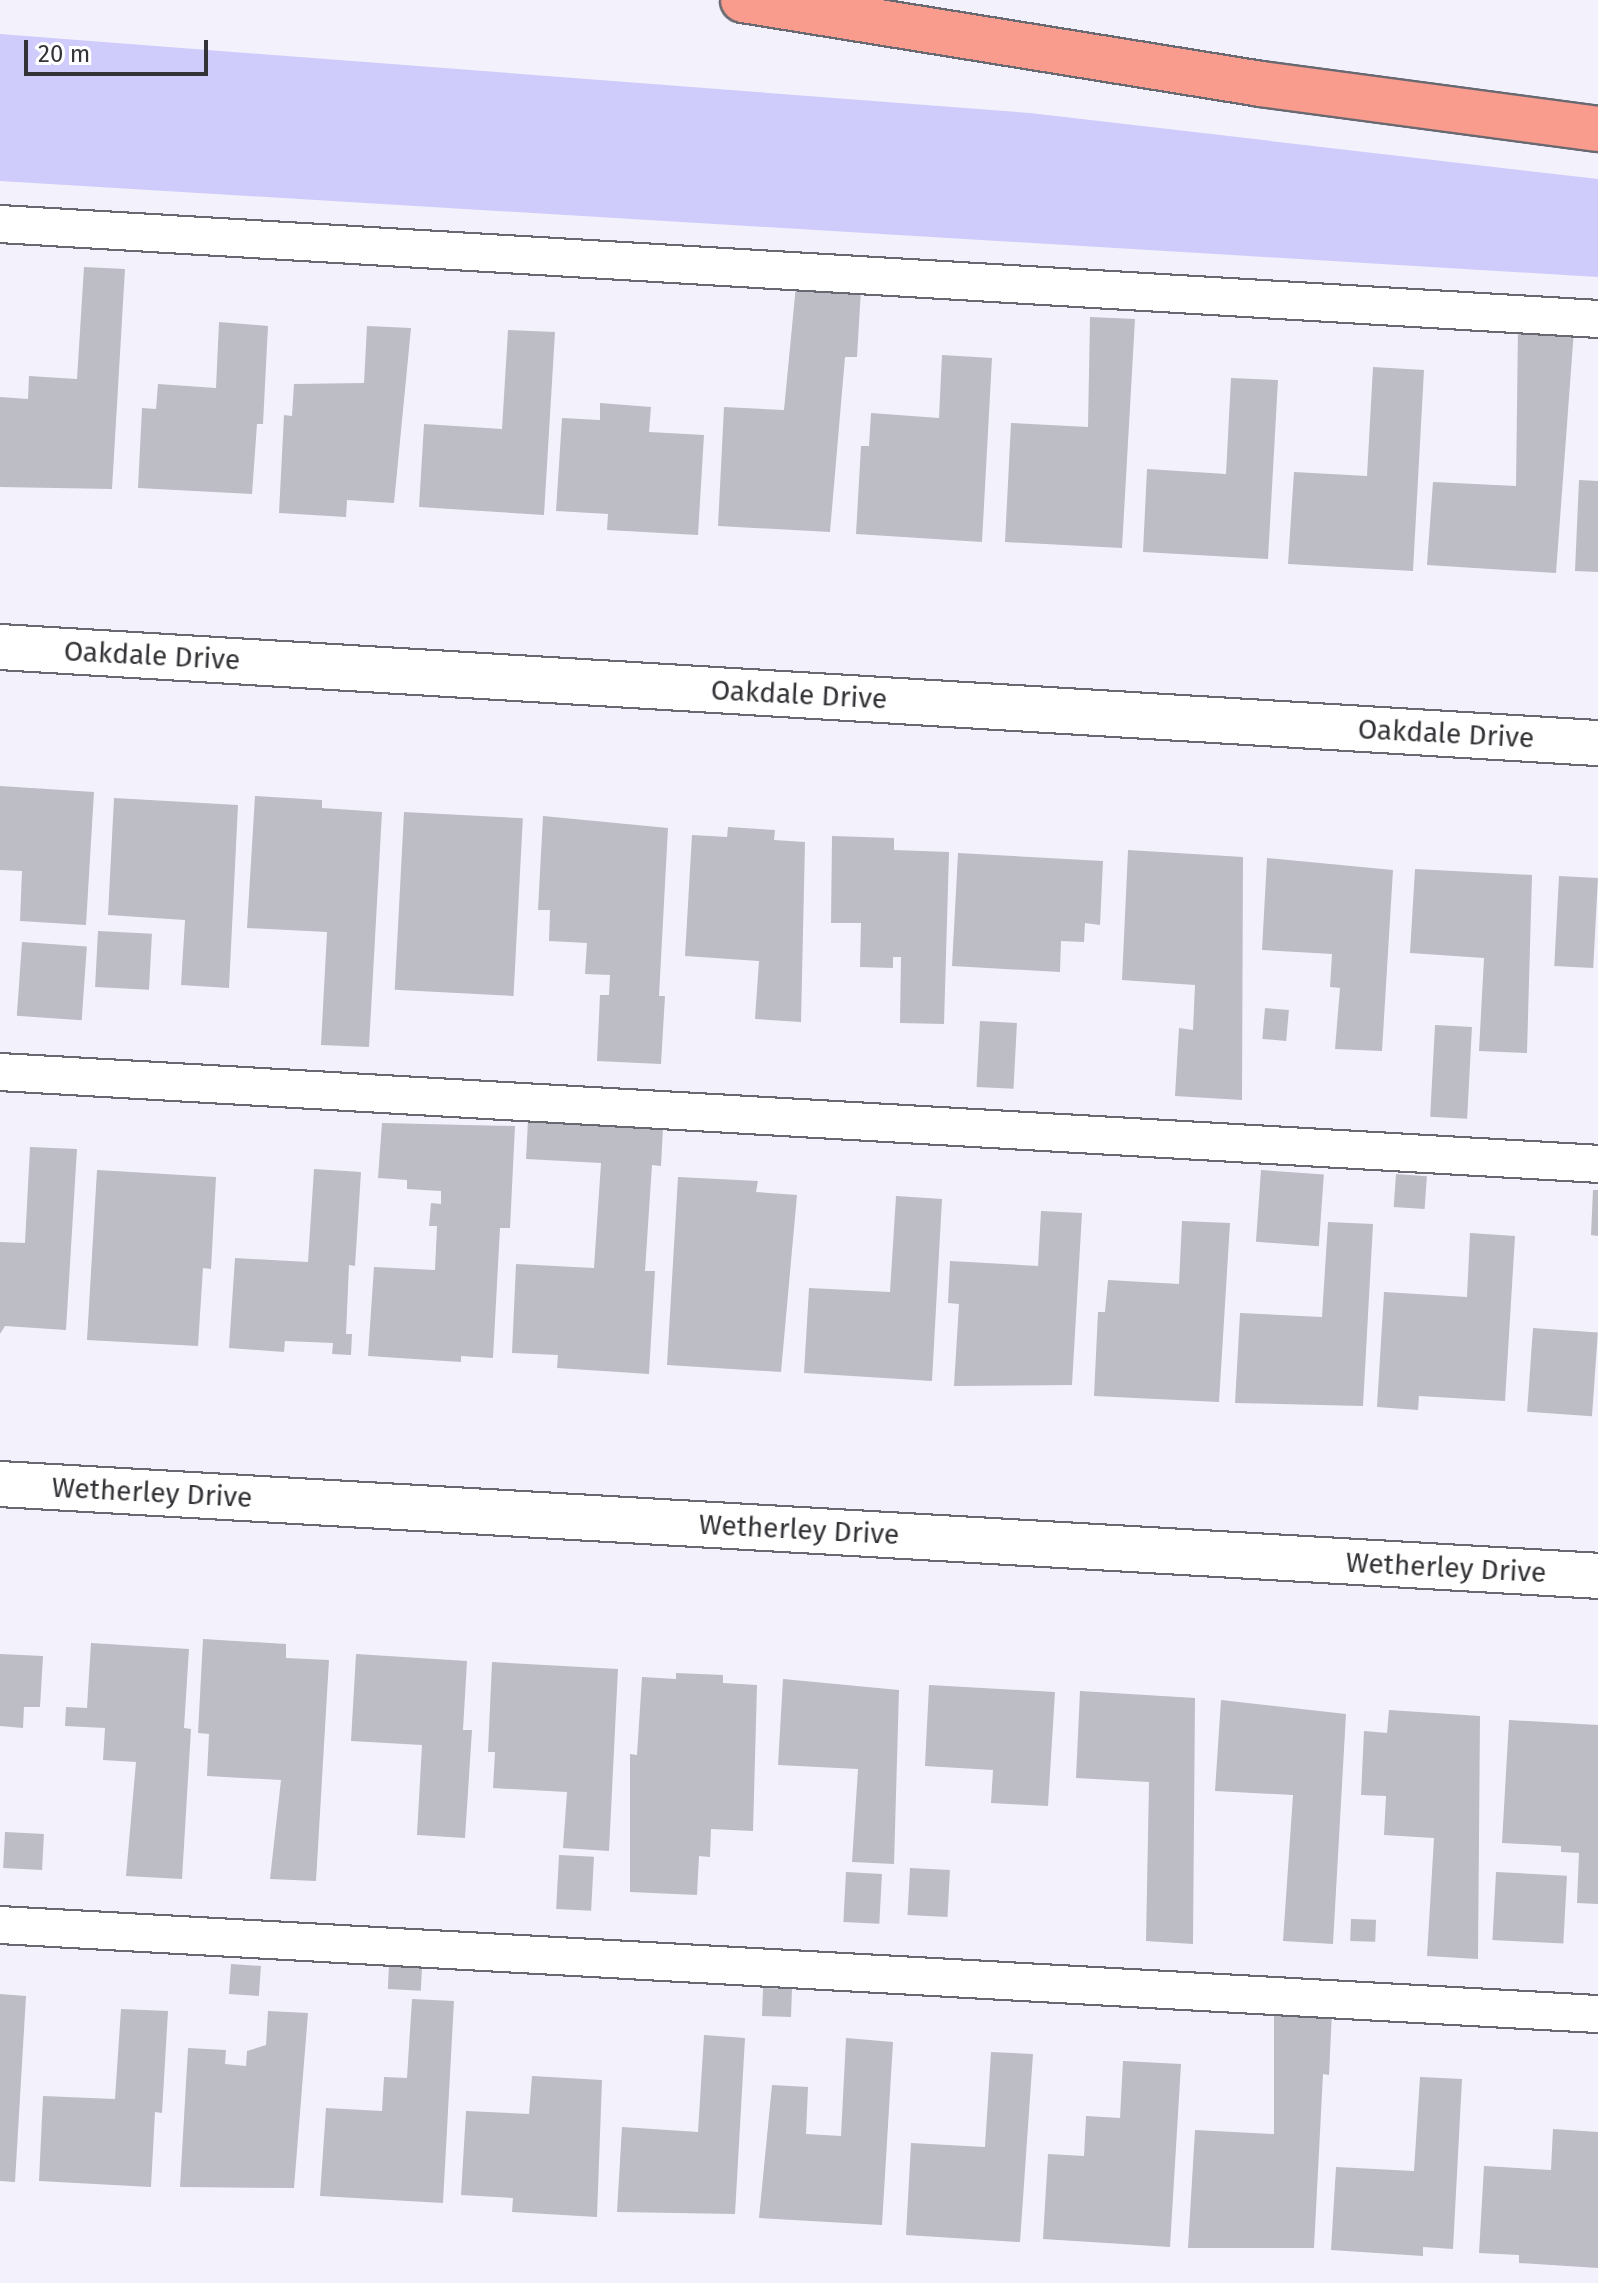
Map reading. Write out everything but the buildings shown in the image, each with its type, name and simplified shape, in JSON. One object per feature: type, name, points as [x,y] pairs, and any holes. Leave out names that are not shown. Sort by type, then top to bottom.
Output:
[{"type":"highway","points":[[743,0],[1261,84],[1598,129]]},
{"type":"street","name":"Oakdale Drive","points":[[0,647],[1598,743]]},
{"type":"street","name":"Wetherley Drive","points":[[0,1484],[1598,1576]]},
{"type":"lane","points":[[0,224],[1598,319]]},
{"type":"lane","points":[[0,1072],[1598,1164]]},
{"type":"lane","points":[[0,1925],[1598,2014]]},
{"type":"shaded area","points":[[0,34],[1030,113],[1598,179],[1598,277],[0,181]]}]
